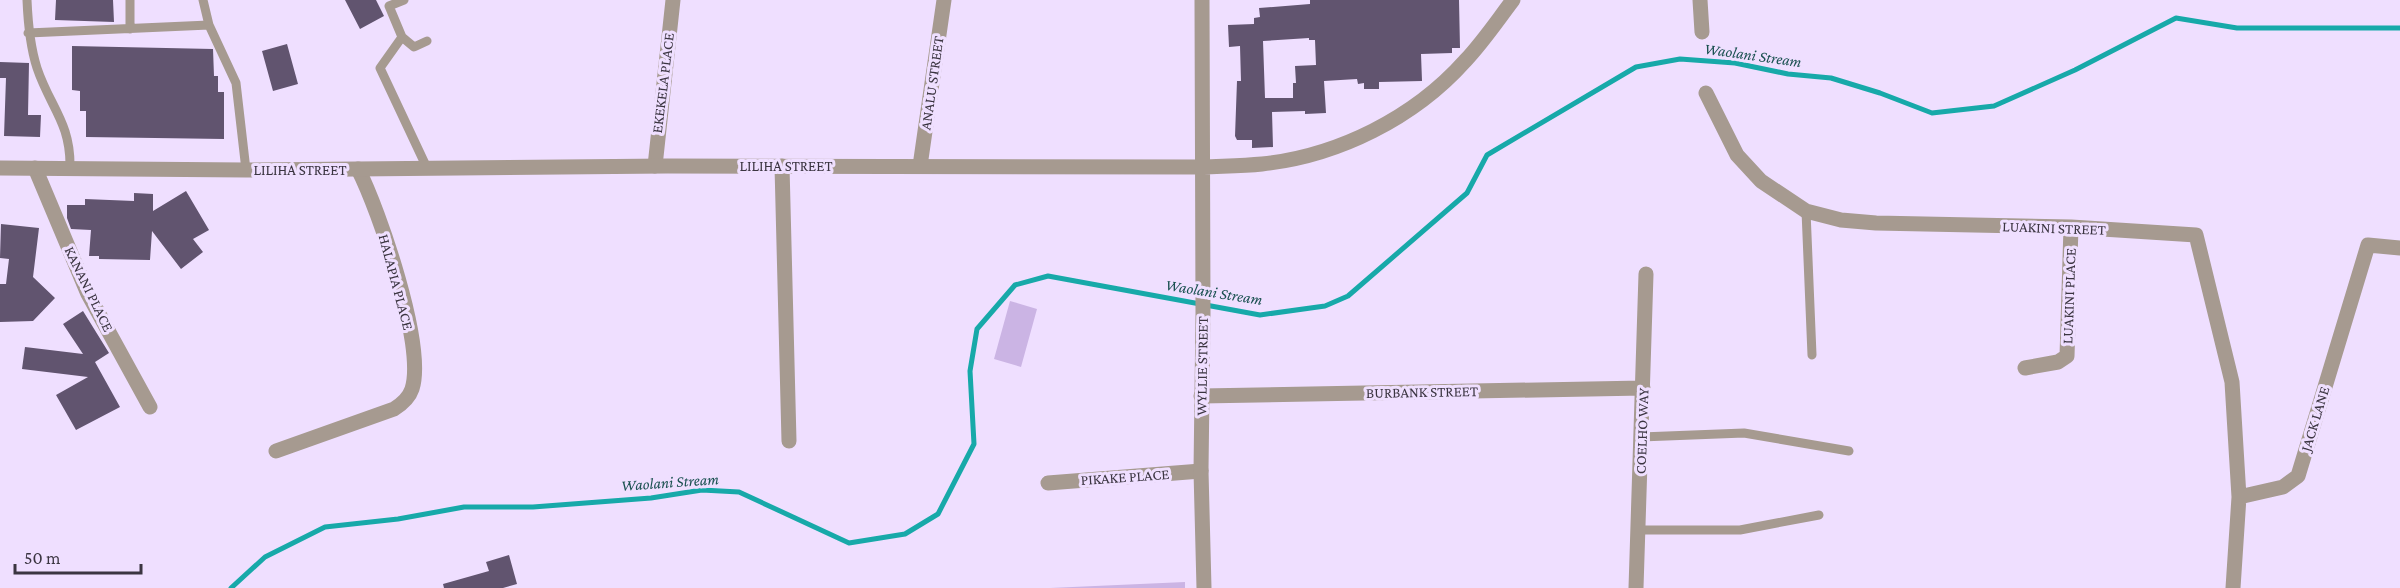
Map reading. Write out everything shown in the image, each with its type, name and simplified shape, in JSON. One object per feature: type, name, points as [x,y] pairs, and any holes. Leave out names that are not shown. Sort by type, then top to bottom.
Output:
[{"type":"street","name":"EKEKELA PLACE","points":[[655,166],[673,0]]},
{"type":"street","name":"ANALU STREET","points":[[920,166],[944,0]]},
{"type":"street","name":"WYLLIE STREET","points":[[1202,0],[1201,471],[1204,588]]},
{"type":"street","name":"LILIHA STREET","points":[[0,168],[246,170],[655,166],[1203,167],[1263,164],[1325,151],[1356,139],[1396,118],[1426,98],[1464,63],[1513,0]]},
{"type":"street","points":[[1700,0],[1702,32]]},
{"type":"street","name":"LUAKINI STREET","points":[[1706,93],[1737,155],[1761,181],[1806,212],[1841,220],[1876,223],[2071,227],[2196,235],[2232,382],[2239,497]]},
{"type":"street","points":[[782,166],[789,441]]},
{"type":"street","name":"KANANI PLACE","points":[[35,168],[88,294],[150,407]]},
{"type":"street","name":"HALAPIA PLACE","points":[[276,451],[394,409],[402,405],[412,388],[413,353],[407,311],[370,192],[358,169]]},
{"type":"street","name":"LUAKINI PLACE","points":[[2025,368],[2058,362],[2067,356],[2071,227]]},
{"type":"street","name":"JACK LANE","points":[[2239,497],[2283,487],[2298,476],[2368,245],[2400,248]]},
{"type":"street","name":"COELHO WAY","points":[[1636,588],[1646,274]]},
{"type":"street","name":"BURBANK STREET","points":[[1201,396],[1643,388]]},
{"type":"street","name":"PIKAKE PLACE","points":[[1048,483],[1201,471]]},
{"type":"street","points":[[2233,588],[2239,497]]},
{"type":"lane","points":[[27,0],[28,33],[38,70],[67,134],[71,147],[70,168]]},
{"type":"lane","points":[[130,0],[130,29]]},
{"type":"lane","points":[[203,0],[209,25],[236,82],[246,170]]},
{"type":"lane","points":[[404,0],[389,6],[402,37],[414,46],[427,41]]},
{"type":"lane","points":[[28,33],[209,25]]},
{"type":"lane","points":[[402,37],[380,68],[427,168]]},
{"type":"lane","points":[[1806,212],[1812,355]]},
{"type":"lane","points":[[1641,437],[1744,433],[1849,452]]},
{"type":"lane","points":[[1638,530],[1740,530],[1819,515]]},
{"type":"shaded area","points":[[1010,301],[1037,309],[1021,367],[994,359]]},
{"type":"shaded area","points":[[1185,582],[1185,588],[1050,588]]},
{"type":"building","points":[[56,0],[113,0],[114,22],[55,20]]},
{"type":"building","points":[[345,0],[376,0],[384,16],[360,29]]},
{"type":"building","points":[[1310,0],[1459,0],[1460,48],[1452,48],[1452,53],[1421,54],[1422,81],[1379,82],[1379,89],[1364,89],[1364,83],[1358,84],[1357,79],[1324,81],[1326,113],[1272,112],[1273,147],[1252,148],[1252,140],[1237,140],[1235,136],[1237,81],[1241,81],[1240,46],[1229,47],[1228,25],[1254,24],[1254,18],[1260,17],[1259,8],[1310,4]],"holes":[[[1309,38],[1309,40],[1315,40],[1316,65],[1295,66],[1296,83],[1293,83],[1293,98],[1265,98],[1263,41]]]},
{"type":"building","points":[[287,44],[298,84],[273,91],[262,51]]},
{"type":"building","points":[[72,46],[213,49],[214,76],[218,76],[218,92],[224,92],[224,139],[86,137],[86,111],[80,111],[80,91],[72,90]]},
{"type":"building","points":[[0,62],[29,63],[28,115],[41,115],[40,137],[4,136],[6,78],[0,78]]},
{"type":"building","points":[[186,191],[209,230],[193,239],[203,252],[181,269],[152,231],[150,260],[99,259],[99,256],[89,256],[91,230],[71,229],[67,218],[67,205],[85,205],[85,199],[134,201],[134,193],[153,194],[153,211]]},
{"type":"building","points":[[1,224],[39,228],[33,277],[55,298],[33,321],[0,322],[0,284],[6,284],[9,259],[0,258]]},
{"type":"building","points":[[83,311],[109,353],[95,362],[120,407],[76,430],[56,395],[88,377],[22,369],[25,347],[83,354],[63,324]]},
{"type":"building","points":[[509,555],[517,584],[503,588],[444,588],[443,584],[489,571],[486,562]]},
{"type":"waterway","name":"Waolani Stream","points":[[231,588],[265,557],[325,527],[398,519],[464,507],[533,507],[651,498],[702,490],[739,492],[849,543],[905,534],[938,514],[974,444],[970,371],[977,329],[1015,285],[1048,276],[1260,315],[1325,306],[1348,296],[1467,193],[1487,155],[1636,67],[1680,59],[1735,63],[1788,74],[1831,78],[1880,93],[1932,113],[1994,106],[2075,70],[2176,18],[2237,28],[2400,28]]}]
